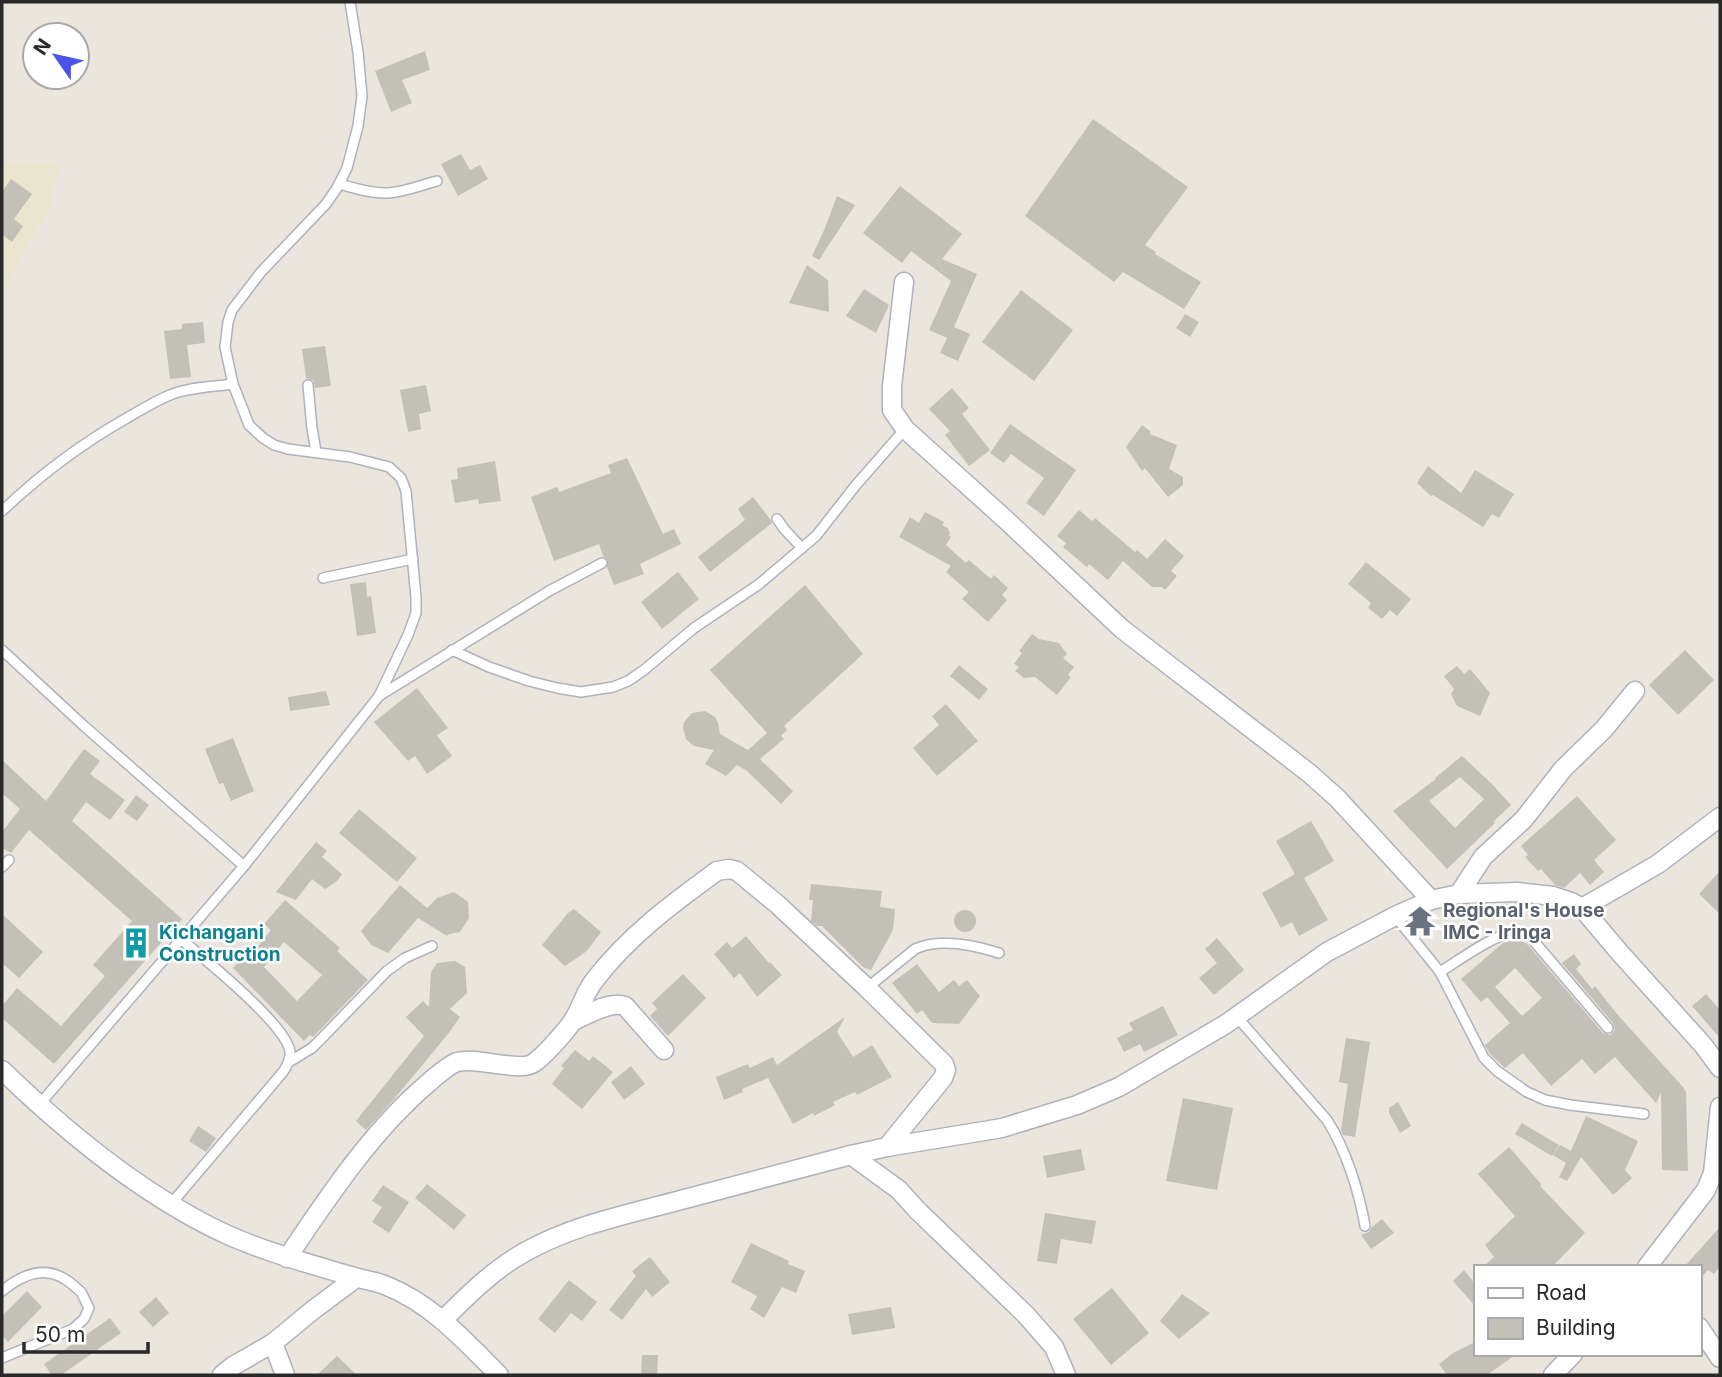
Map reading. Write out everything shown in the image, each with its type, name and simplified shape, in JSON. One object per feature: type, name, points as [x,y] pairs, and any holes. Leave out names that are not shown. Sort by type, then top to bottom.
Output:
[{"type":"street","points":[[904,282],[892,386],[892,410],[905,429],[1122,629],[1337,798],[1431,900]]},
{"type":"street","points":[[1459,894],[1483,858],[1524,819],[1558,774],[1604,729],[1635,691]]},
{"type":"street","points":[[1582,908],[1658,864],[1720,817]]},
{"type":"street","points":[[287,1258],[337,1185],[387,1122],[415,1093],[457,1062],[530,1066],[573,1021],[592,983],[616,955],[682,897],[718,872],[729,869],[737,871],[777,904],[941,1059],[946,1070],[943,1078],[887,1147]]},
{"type":"street","points":[[443,1320],[465,1297],[523,1253],[542,1243],[612,1218],[851,1155],[1002,1128],[1077,1105],[1119,1087],[1237,1017],[1327,952],[1431,900],[1459,894],[1517,892],[1553,896],[1582,908],[1703,1045],[1720,1068]]},
{"type":"street","points":[[573,1021],[613,1004],[621,1004],[664,1049]]},
{"type":"street","points":[[2,1070],[39,1105],[123,1172],[171,1204],[228,1235],[287,1258],[385,1284],[443,1320],[499,1375]]},
{"type":"street","points":[[1649,1265],[1706,1190],[1715,1188],[1713,1173],[1720,1107]]},
{"type":"street","points":[[851,1155],[900,1190],[917,1210],[1026,1315],[1054,1348],[1066,1375]]},
{"type":"street","points":[[222,1375],[273,1343],[356,1278]]},
{"type":"street","points":[[1701,1330],[1720,1358]]},
{"type":"street","points":[[273,1343],[285,1375]]},
{"type":"street","points":[[1553,1375],[1571,1356]]},
{"type":"lane","points":[[39,1105],[244,866],[379,696],[416,613],[406,491],[401,478],[389,467],[351,457],[288,449],[263,438],[249,425],[233,384],[225,347],[232,310],[261,272],[326,204],[346,167],[358,126],[362,96],[350,2]]},
{"type":"lane","points":[[339,184],[390,193],[437,181]]},
{"type":"lane","points":[[2,511],[56,464],[98,434],[143,409],[172,394],[233,384]]},
{"type":"lane","points":[[308,385],[316,452]]},
{"type":"lane","points":[[452,650],[489,667],[557,688],[581,692],[613,687],[628,681],[694,628],[758,586],[816,536],[905,429]]},
{"type":"lane","points":[[777,519],[802,548]]},
{"type":"lane","points":[[323,578],[413,558]]},
{"type":"lane","points":[[379,696],[550,591],[602,563]]},
{"type":"lane","points":[[2,650],[244,866]]},
{"type":"lane","points":[[1395,916],[1440,972],[1485,1058],[1497,1072],[1527,1092],[1545,1100],[1644,1114]]},
{"type":"lane","points":[[1440,972],[1490,941],[1513,932],[1521,932],[1532,939],[1608,1028]]},
{"type":"lane","points":[[171,1204],[284,1072],[290,1051],[286,1040],[265,1014],[181,939]]},
{"type":"lane","points":[[867,988],[915,948],[923,945],[953,944],[999,953]]},
{"type":"lane","points":[[289,1062],[312,1048],[387,971],[405,958],[432,946]]},
{"type":"lane","points":[[1237,1017],[1334,1131],[1357,1193],[1365,1226]]},
{"type":"lane","points":[[2,1290],[29,1274],[48,1273],[63,1276],[81,1292],[89,1308],[84,1319],[74,1329],[2,1358]]},
{"type":"shaded area","points":[[2,162],[60,163],[49,208],[2,290]]},
{"type":"building","points":[[425,51],[430,70],[402,80],[412,103],[391,112],[375,71]]},
{"type":"building","points":[[1093,119],[1188,187],[1145,245],[1201,282],[1184,309],[1123,272],[1114,282],[1025,216]]},
{"type":"building","points":[[461,154],[470,170],[480,165],[488,179],[458,196],[441,164]]},
{"type":"building","points":[[11,179],[32,194],[14,219],[23,226],[12,242],[3,235],[2,237],[2,192]]},
{"type":"building","points":[[900,186],[962,234],[942,259],[977,274],[954,327],[970,334],[958,361],[940,353],[947,338],[929,330],[951,281],[911,251],[902,263],[863,233]]},
{"type":"building","points":[[837,196],[855,205],[819,260],[812,256]]},
{"type":"building","points":[[807,265],[828,280],[829,312],[789,303]]},
{"type":"building","points":[[864,289],[889,305],[876,333],[846,316]]},
{"type":"building","points":[[1021,290],[1073,330],[1034,381],[982,342]]},
{"type":"building","points":[[1185,314],[1199,322],[1190,337],[1176,328]]},
{"type":"building","points":[[203,322],[205,343],[187,345],[191,377],[170,379],[164,331],[182,329],[182,324]]},
{"type":"building","points":[[325,346],[331,386],[315,388],[313,380],[306,378],[302,349]]},
{"type":"building","points":[[426,385],[431,411],[419,414],[421,429],[408,432],[400,390]]},
{"type":"building","points":[[952,388],[969,408],[962,414],[990,450],[969,466],[945,435],[950,431],[929,409]]},
{"type":"building","points":[[1010,424],[1076,470],[1044,516],[1026,503],[1044,478],[1011,454],[1004,463],[990,453]]},
{"type":"building","points":[[1142,425],[1150,434],[1177,445],[1169,469],[1183,477],[1183,485],[1168,497],[1145,468],[1142,471],[1126,447]]},
{"type":"building","points":[[627,458],[663,534],[674,529],[681,544],[640,564],[644,574],[614,585],[607,567],[608,560],[603,556],[599,544],[554,561],[531,497],[557,487],[559,492],[611,473],[608,465]]},
{"type":"building","points":[[495,461],[501,501],[479,504],[478,499],[455,503],[451,480],[458,479],[457,468]]},
{"type":"building","points":[[1428,466],[1461,493],[1475,470],[1514,494],[1499,518],[1492,514],[1483,527],[1431,496],[1417,483]]},
{"type":"building","points":[[753,497],[772,523],[710,572],[698,557],[745,520],[738,509]]},
{"type":"building","points":[[1079,510],[1092,521],[1095,518],[1147,559],[1165,539],[1184,556],[1171,571],[1177,576],[1165,590],[1162,587],[1152,587],[1123,561],[1108,580],[1089,564],[1087,567],[1063,547],[1066,543],[1057,536]]},
{"type":"building","points":[[925,512],[944,522],[942,525],[949,529],[951,537],[946,545],[966,563],[969,560],[991,579],[994,575],[1008,588],[1002,595],[1007,600],[988,622],[962,599],[969,592],[946,572],[951,566],[899,537],[910,517],[919,523]]},
{"type":"building","points":[[1366,562],[1411,599],[1397,616],[1390,610],[1382,619],[1368,608],[1371,603],[1348,584]]},
{"type":"building","points":[[678,572],[699,599],[662,629],[641,602]]},
{"type":"building","points":[[366,582],[367,597],[371,596],[376,633],[357,636],[350,584]]},
{"type":"building","points":[[805,585],[863,654],[784,726],[787,730],[781,736],[784,739],[760,759],[793,791],[781,804],[747,771],[737,765],[726,776],[705,764],[714,750],[694,746],[686,739],[683,728],[684,722],[692,713],[705,711],[715,717],[720,734],[748,750],[767,733],[710,670]]},
{"type":"building","points":[[1032,634],[1039,639],[1059,643],[1067,654],[1063,658],[1074,667],[1068,675],[1071,677],[1057,695],[1035,677],[1024,678],[1015,671],[1019,667],[1014,664],[1022,653],[1019,651]]},
{"type":"building","points":[[1685,650],[1714,680],[1678,715],[1649,685]]},
{"type":"building","points":[[959,665],[988,689],[979,700],[950,676]]},
{"type":"building","points":[[1457,666],[1464,674],[1470,669],[1490,693],[1480,716],[1457,706],[1451,694],[1454,689],[1444,676]]},
{"type":"building","points":[[417,688],[448,728],[437,735],[452,756],[427,774],[415,756],[408,761],[374,722]]},
{"type":"building","points":[[326,691],[330,705],[290,711],[288,697]]},
{"type":"building","points":[[946,704],[978,741],[937,776],[913,748],[939,725],[932,716]]},
{"type":"building","points":[[233,738],[254,791],[231,801],[223,783],[219,784],[205,749]]},
{"type":"building","name":"Kichangani Construction","points":[[84,749],[100,761],[90,774],[125,800],[110,820],[86,802],[72,821],[182,919],[54,1064],[2,1018],[2,1006],[17,988],[61,1026],[105,976],[93,965],[132,921],[29,830],[11,853],[2,848],[2,832],[20,809],[2,793],[2,760],[46,801]]},
{"type":"building","points":[[1462,756],[1511,805],[1447,869],[1393,811]],"holes":[[[1460,777],[1484,799],[1455,828],[1429,801]]]},
{"type":"building","points":[[136,795],[149,805],[137,821],[124,812]]},
{"type":"building","points":[[1577,796],[1616,840],[1594,860],[1604,872],[1590,885],[1580,873],[1564,888],[1555,885],[1541,869],[1538,871],[1525,857],[1528,855],[1521,846]]},
{"type":"building","points":[[359,809],[417,858],[397,882],[339,833]]},
{"type":"building","points":[[1311,821],[1334,861],[1304,878],[1328,920],[1299,936],[1292,922],[1281,928],[1262,893],[1295,874],[1276,841]]},
{"type":"building","points":[[316,842],[327,851],[322,857],[342,874],[337,881],[325,889],[312,879],[296,900],[276,892]]},
{"type":"building","points":[[1720,871],[1720,914],[1699,894]]},
{"type":"building","points":[[811,884],[882,891],[880,907],[895,909],[893,930],[871,970],[863,967],[822,926],[811,921]]},
{"type":"building","points":[[400,885],[427,908],[437,898],[454,892],[468,902],[469,918],[460,932],[447,936],[418,918],[388,953],[371,945],[361,931]]},
{"type":"building","points":[[285,900],[340,948],[337,951],[368,980],[313,1037],[310,1035],[304,1041],[233,968],[249,952],[252,954],[271,930],[264,924]],"holes":[[[284,942],[322,975],[297,1001],[264,967]]]},
{"type":"building","points":[[574,909],[601,932],[587,951],[565,966],[542,945]]},
{"type":"building","points":[[965,910],[973,913],[976,921],[973,929],[965,932],[957,929],[954,921],[957,913]]},
{"type":"building","points":[[2,914],[43,952],[19,978],[2,963]]},
{"type":"building","points":[[746,936],[782,975],[757,997],[740,973],[734,978],[714,954],[727,942],[732,948]]},
{"type":"building","points":[[1217,938],[1244,970],[1214,995],[1199,978],[1217,963],[1205,949]]},
{"type":"building","points":[[1518,939],[1527,944],[1603,1033],[1610,1035],[1615,1030],[1613,1023],[1562,963],[1574,954],[1581,964],[1576,969],[1592,989],[1595,986],[1683,1087],[1686,1092],[1688,1171],[1662,1170],[1661,1093],[1656,1103],[1615,1057],[1595,1074],[1582,1059],[1551,1086],[1523,1053],[1505,1068],[1490,1054],[1485,1045],[1510,1023],[1487,997],[1481,1002],[1461,979],[1503,943]],"holes":[[[1515,968],[1542,998],[1522,1016],[1495,987]]]},
{"type":"building","points":[[455,961],[465,967],[467,993],[450,1009],[460,1017],[366,1130],[356,1121],[424,1036],[406,1017],[423,1001],[429,1007],[431,972],[437,963]]},
{"type":"building","points":[[917,964],[939,992],[954,980],[959,986],[967,980],[980,996],[959,1024],[932,1023],[922,1010],[917,1014],[892,983]]},
{"type":"building","points":[[683,974],[706,998],[668,1036],[650,1016],[657,1009],[652,1003]]},
{"type":"building","points":[[1706,994],[1720,1010],[1720,1038],[1692,1006]]},
{"type":"building","points":[[1163,1006],[1178,1035],[1144,1052],[1140,1044],[1124,1052],[1117,1038],[1133,1030],[1129,1023]]},
{"type":"building","points":[[845,1017],[837,1032],[853,1057],[872,1045],[892,1077],[857,1095],[855,1092],[833,1102],[835,1105],[793,1124],[768,1078],[724,1100],[716,1077],[748,1064],[750,1068],[773,1057],[777,1065]]},
{"type":"building","points":[[1346,1038],[1370,1042],[1355,1137],[1343,1135],[1341,1130],[1348,1084],[1339,1082]]},
{"type":"building","points":[[575,1050],[589,1061],[593,1056],[613,1072],[582,1109],[552,1084],[564,1068],[561,1066]]},
{"type":"building","points":[[631,1066],[645,1084],[624,1100],[611,1082]]},
{"type":"building","points":[[1183,1098],[1233,1108],[1217,1190],[1166,1181]]},
{"type":"building","points":[[1398,1102],[1411,1126],[1400,1133],[1389,1113],[1389,1108]]},
{"type":"building","points":[[1586,1116],[1638,1141],[1625,1170],[1632,1178],[1613,1195],[1581,1157],[1567,1181],[1559,1177],[1566,1163],[1553,1155],[1560,1145],[1571,1151]]},
{"type":"building","points":[[1522,1123],[1559,1145],[1552,1156],[1515,1134]]},
{"type":"building","points":[[198,1126],[216,1138],[206,1152],[189,1141]]},
{"type":"building","points":[[1509,1147],[1540,1186],[1585,1233],[1554,1265],[1485,1265],[1494,1257],[1485,1245],[1515,1216],[1478,1174]]},
{"type":"building","points":[[1081,1149],[1085,1170],[1047,1178],[1043,1156]]},
{"type":"building","points":[[427,1184],[466,1215],[454,1230],[415,1198]]},
{"type":"building","points":[[383,1185],[409,1202],[389,1233],[372,1222],[382,1207],[372,1201]]},
{"type":"building","points":[[1045,1213],[1096,1221],[1092,1244],[1061,1239],[1057,1264],[1037,1261]]},
{"type":"building","points":[[1382,1219],[1394,1233],[1371,1249],[1361,1235],[1369,1232]]},
{"type":"building","points":[[1720,1227],[1720,1267],[1714,1274],[1708,1270],[1701,1278],[1701,1265],[1686,1265]]},
{"type":"building","points":[[751,1243],[805,1271],[796,1293],[782,1287],[764,1318],[750,1309],[757,1296],[731,1282]]},
{"type":"building","points":[[650,1257],[670,1282],[652,1297],[646,1289],[622,1320],[609,1310],[636,1276],[632,1271]]},
{"type":"building","points":[[1464,1270],[1474,1283],[1474,1305],[1453,1281]]},
{"type":"building","points":[[569,1280],[597,1302],[582,1321],[571,1313],[555,1333],[538,1319]]},
{"type":"building","points":[[1112,1288],[1149,1333],[1111,1365],[1073,1319]]},
{"type":"building","points":[[27,1291],[42,1307],[8,1342],[2,1335],[2,1316]]},
{"type":"building","points":[[1182,1294],[1210,1313],[1179,1339],[1160,1321]]},
{"type":"building","points":[[156,1297],[169,1313],[153,1327],[139,1312]]},
{"type":"building","points":[[891,1307],[895,1328],[852,1335],[848,1314]]},
{"type":"building","points":[[110,1318],[121,1333],[61,1375],[52,1375],[44,1364]]},
{"type":"building","points":[[1474,1342],[1474,1356],[1514,1356],[1487,1375],[1447,1375],[1439,1364]]},
{"type":"building","points":[[642,1355],[658,1355],[657,1375],[641,1375]]},
{"type":"building","points":[[337,1356],[357,1375],[317,1375]]},
{"type":"place","name":"Regional's House IMC - Iringa","points":[[1420,921]]},
{"type":"place","name":"Kichangani Construction","points":[[136,943]]}]
